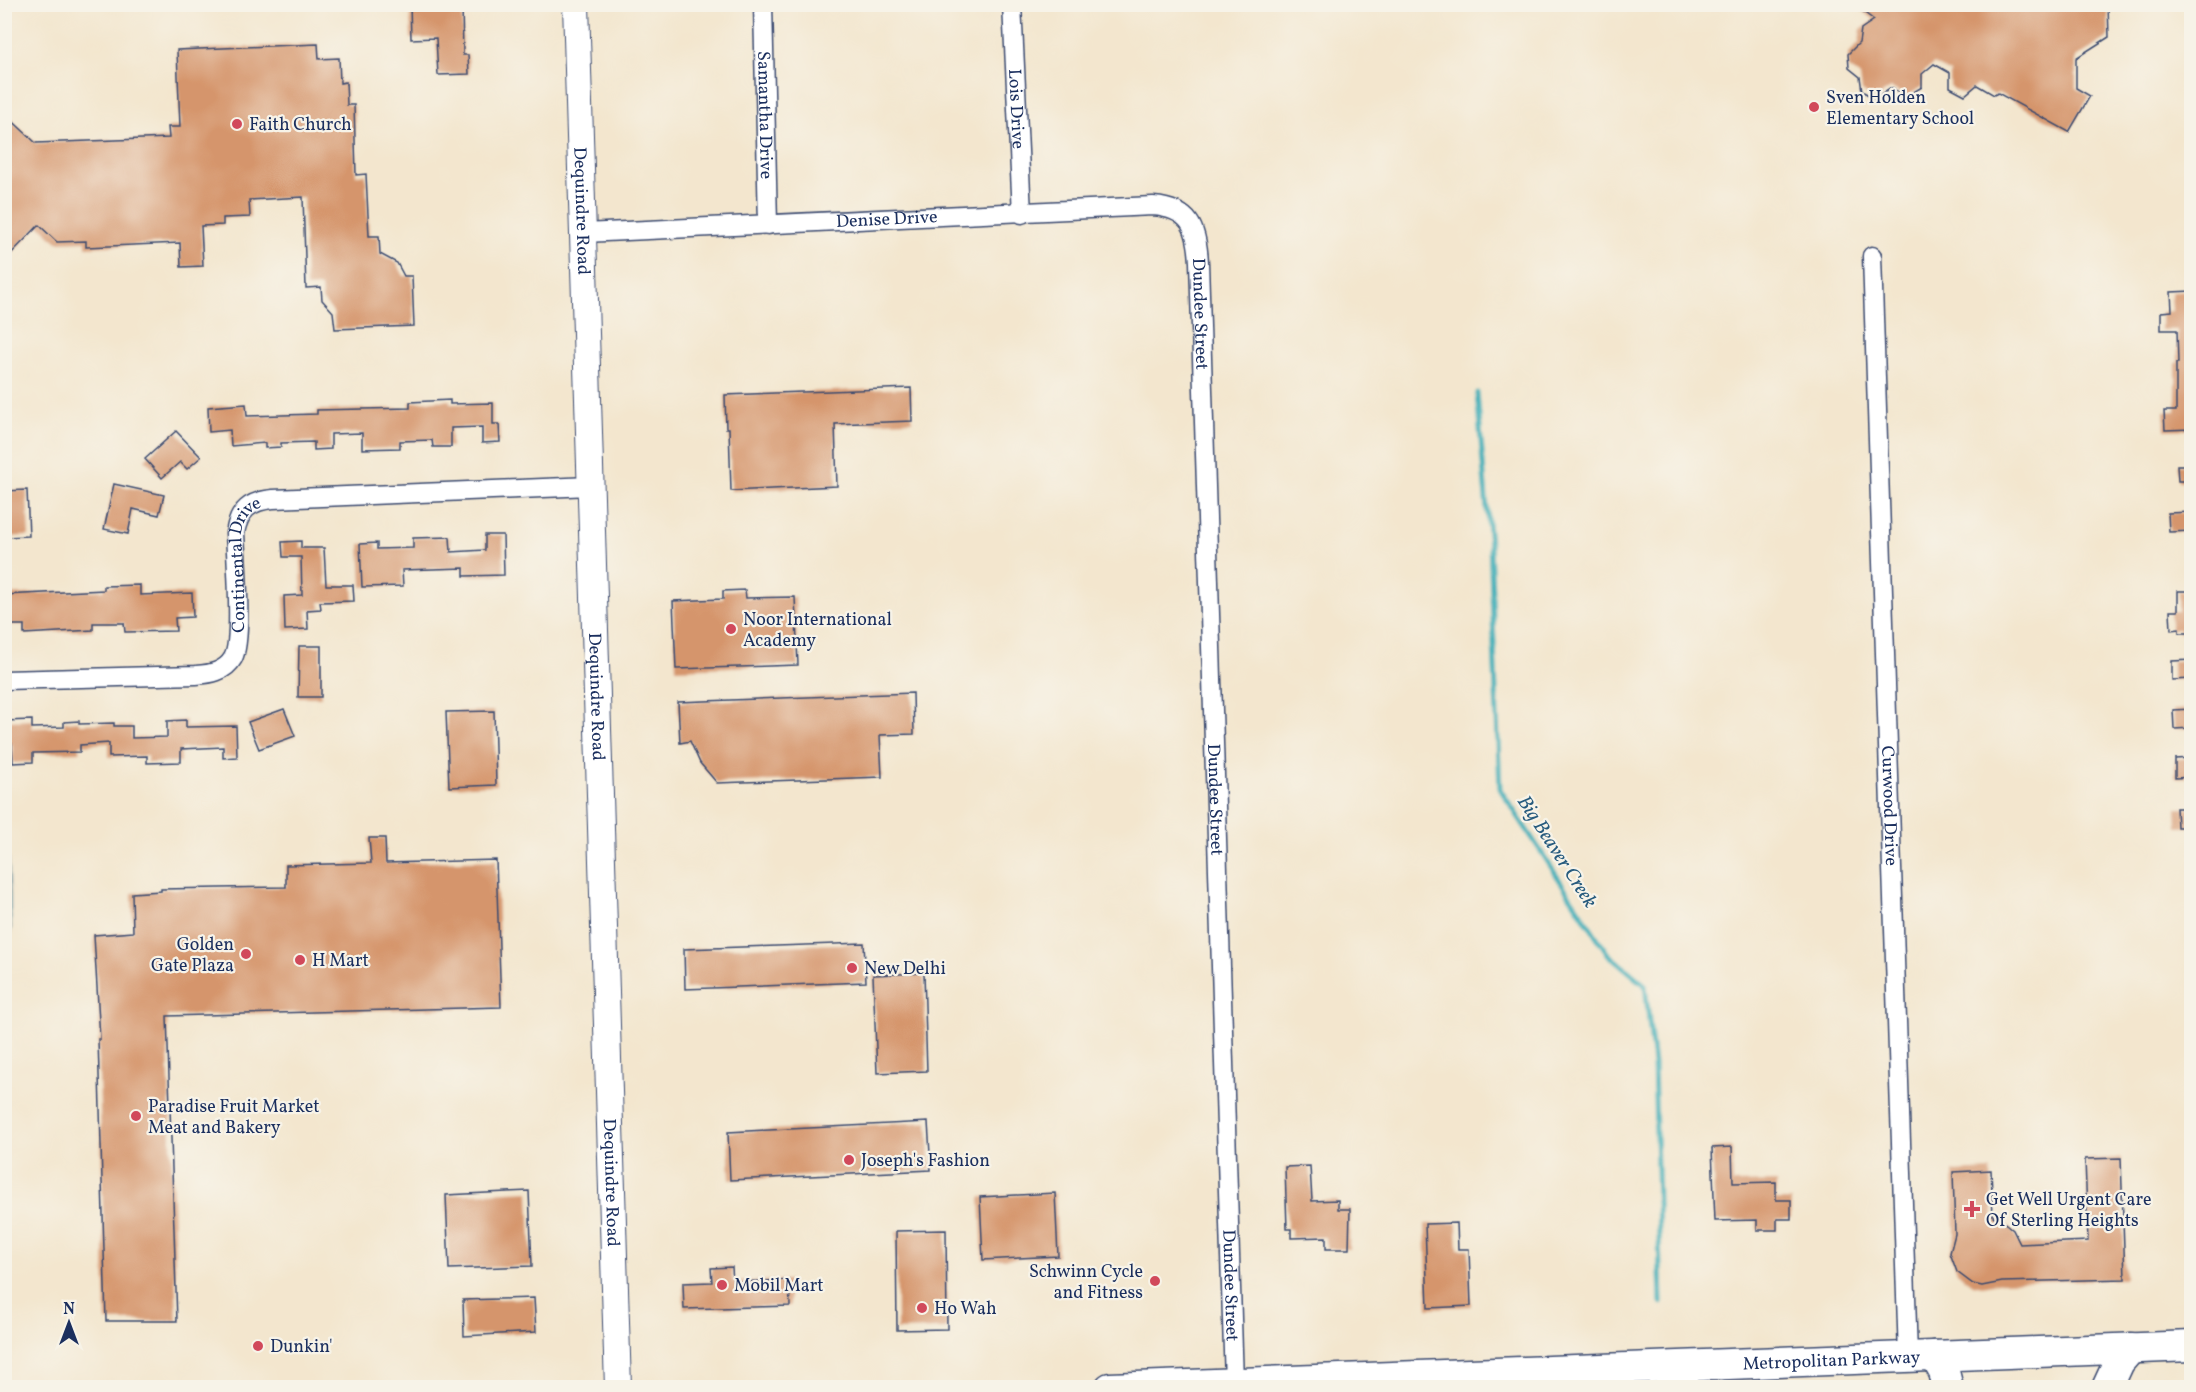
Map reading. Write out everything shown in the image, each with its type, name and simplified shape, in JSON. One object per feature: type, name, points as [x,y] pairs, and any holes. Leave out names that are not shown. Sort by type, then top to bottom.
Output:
[{"type":"main road","name":"Dequindre Road","points":[[576,4],[618,1388]]},
{"type":"main road","name":"Metropolitan Parkway","points":[[1110,1388],[1234,1383],[1311,1383],[2192,1346]]},
{"type":"main road","points":[[2107,1388],[2119,1362],[2131,1348]]},
{"type":"main road","points":[[1921,1356],[1944,1372],[1948,1388]]},
{"type":"street","name":"Samantha Drive","points":[[762,4],[768,225]]},
{"type":"street","name":"Lois Drive","points":[[1012,4],[1022,214]]},
{"type":"street","name":"Denise Drive","points":[[584,233],[1153,206],[1177,211],[1186,218]]},
{"type":"street","name":"Dundee Street","points":[[1186,218],[1195,234],[1199,262],[1234,1383]]},
{"type":"street","name":"Curwood Drive","points":[[1872,256],[1921,1356]]},
{"type":"street","name":"Continental Drive","points":[[4,680],[196,675],[216,672],[225,667],[232,659],[238,637],[235,533],[237,520],[242,511],[255,502],[273,499],[591,486]]},
{"type":"water","points":[[4,843],[8,849],[11,929],[5,942]]},
{"type":"building","points":[[410,4],[462,4],[463,55],[468,55],[469,74],[438,75],[436,38],[411,39]]},
{"type":"building","name":"Sven Holden Elementary School","points":[[1853,4],[2108,4],[2109,37],[2076,58],[2076,88],[2090,96],[2069,132],[1998,93],[1994,95],[1977,85],[1965,95],[1950,87],[1950,73],[1934,64],[1922,74],[1922,87],[1907,96],[1891,88],[1875,99],[1862,91],[1860,77],[1849,68],[1848,54],[1859,43],[1861,29],[1874,20]]},
{"type":"building","points":[[318,44],[319,59],[339,58],[340,83],[346,82],[347,105],[354,105],[356,175],[366,174],[369,236],[379,236],[380,254],[397,263],[404,276],[412,276],[414,326],[335,329],[333,312],[322,300],[321,287],[306,288],[303,197],[249,200],[250,217],[223,218],[223,225],[201,226],[203,266],[181,267],[180,243],[86,247],[86,241],[57,242],[39,225],[4,261],[4,113],[36,143],[169,138],[168,127],[180,127],[177,50]]},
{"type":"building","points":[[2192,291],[2192,429],[2165,430],[2164,411],[2176,411],[2177,330],[2161,330],[2161,312],[2172,311],[2171,292]]},
{"type":"building","points":[[911,388],[912,421],[835,424],[837,486],[731,491],[729,428],[726,428],[725,395]]},
{"type":"building","points":[[450,400],[450,404],[493,403],[493,424],[499,424],[500,442],[482,443],[482,427],[451,428],[451,447],[433,447],[432,440],[400,441],[400,448],[362,449],[362,433],[331,434],[331,449],[314,450],[314,442],[281,443],[281,447],[265,448],[265,443],[231,446],[230,430],[209,432],[208,407],[246,404],[247,416],[317,414],[317,410],[410,408],[410,402]]},
{"type":"building","points":[[176,431],[201,457],[187,469],[180,462],[162,478],[145,459]]},
{"type":"building","points":[[2177,465],[2192,465],[2192,481],[2178,481]]},
{"type":"building","points":[[114,484],[164,495],[159,515],[133,509],[128,534],[104,529]]},
{"type":"building","points":[[27,490],[29,536],[4,537],[4,491]]},
{"type":"building","points":[[2192,512],[2192,531],[2169,532],[2168,513]]},
{"type":"building","points":[[485,535],[503,535],[504,575],[464,576],[464,568],[402,570],[403,586],[362,587],[360,544],[377,543],[377,549],[413,548],[413,538],[450,537],[451,552],[485,550]]},
{"type":"building","points":[[301,541],[301,548],[324,548],[326,585],[353,585],[354,601],[320,602],[321,609],[307,610],[308,629],[285,630],[284,596],[302,595],[301,557],[283,557],[282,542]]},
{"type":"building","points":[[140,585],[140,595],[192,593],[193,617],[175,618],[176,631],[125,632],[124,623],[93,623],[93,630],[24,634],[24,625],[5,625],[4,595],[104,590],[104,586]]},
{"type":"building","points":[[745,590],[746,598],[795,597],[798,665],[676,669],[673,601],[723,599],[723,591]]},
{"type":"building","points":[[2178,591],[2192,591],[2192,633],[2179,633],[2179,629],[2171,630],[2170,611],[2178,611]]},
{"type":"building","points":[[299,646],[321,646],[321,697],[298,697]]},
{"type":"building","points":[[2192,660],[2192,679],[2172,680],[2172,661]]},
{"type":"building","points":[[913,693],[914,734],[880,735],[882,777],[717,783],[700,763],[690,741],[680,743],[678,702]]},
{"type":"building","points":[[284,709],[295,736],[259,749],[248,722]]},
{"type":"building","points":[[2192,709],[2192,728],[2174,729],[2173,710]]},
{"type":"building","points":[[494,711],[496,785],[449,787],[446,712]]},
{"type":"building","points":[[32,720],[32,728],[64,727],[64,722],[79,721],[79,724],[114,723],[114,726],[132,726],[132,738],[167,737],[167,721],[186,720],[186,727],[236,726],[237,757],[223,758],[223,747],[181,749],[181,762],[147,763],[147,756],[109,757],[109,743],[80,745],[80,752],[33,753],[33,762],[13,763],[12,744],[4,745],[4,721]]},
{"type":"building","points":[[2192,758],[2192,777],[2175,778],[2175,759]]},
{"type":"building","points":[[2176,808],[2192,808],[2192,827],[2177,827]]},
{"type":"building","points":[[369,838],[385,838],[386,863],[496,860],[501,1007],[167,1016],[177,1321],[106,1321],[98,1039],[100,1039],[94,935],[133,932],[132,893],[161,891],[161,889],[286,887],[286,865],[371,863]]},
{"type":"building","points":[[864,943],[866,982],[685,989],[684,949]]},
{"type":"building","points":[[924,973],[927,1071],[877,1073],[873,975]]},
{"type":"building","points":[[928,1122],[931,1170],[730,1180],[728,1132]]},
{"type":"building","points":[[1732,1147],[1733,1183],[1776,1182],[1776,1200],[1791,1200],[1791,1219],[1777,1219],[1777,1230],[1757,1230],[1757,1220],[1715,1221],[1712,1148]]},
{"type":"building","points":[[2121,1158],[2125,1279],[2002,1282],[1982,1286],[1973,1284],[1957,1272],[1950,1253],[1955,1234],[1953,1172],[1991,1170],[1993,1216],[2013,1230],[2020,1244],[2088,1241],[2085,1159]]},
{"type":"building","points":[[1310,1166],[1312,1201],[1338,1200],[1338,1209],[1350,1209],[1349,1249],[1326,1249],[1326,1237],[1291,1238],[1291,1229],[1287,1229],[1285,1167]]},
{"type":"building","points":[[529,1191],[532,1266],[449,1269],[446,1195]]},
{"type":"building","points":[[1055,1193],[1058,1256],[983,1260],[980,1197]]},
{"type":"building","points":[[1457,1223],[1458,1249],[1469,1249],[1471,1306],[1428,1308],[1425,1224]]},
{"type":"building","points":[[946,1230],[947,1329],[897,1330],[896,1231]]},
{"type":"building","points":[[732,1267],[733,1282],[789,1280],[790,1306],[684,1309],[683,1283],[712,1282],[711,1268]]},
{"type":"building","points":[[534,1298],[536,1332],[464,1336],[463,1300]]},
{"type":"waterway","name":"Big Beaver Creek","points":[[1477,393],[1490,545],[1500,789],[1608,954],[1645,985],[1654,1064],[1661,1303]]},
{"type":"place","name":"Sven Holden Elementary School","points":[[1814,107]]},
{"type":"place","name":"Faith Church","points":[[237,124]]},
{"type":"place","name":"Noor International Academy","points":[[731,629]]},
{"type":"place","name":"Golden Gate Plaza","points":[[246,954]]},
{"type":"place","name":"H Mart","points":[[300,960]]},
{"type":"place","name":"New Delhi","points":[[852,968]]},
{"type":"place","name":"Paradise Fruit Market Meat and Bakery","points":[[136,1116]]},
{"type":"place","name":"Joseph's Fashion","points":[[849,1160]]},
{"type":"place","name":"Get Well Urgent Care Of Sterling Heights","points":[[1972,1209]]},
{"type":"place","name":"Schwinn Cycle and Fitness","points":[[1155,1281]]},
{"type":"place","name":"Mobil Mart","points":[[722,1285]]},
{"type":"place","name":"Ho Wah","points":[[922,1308]]},
{"type":"place","name":"Dunkin'","points":[[258,1346]]}]
